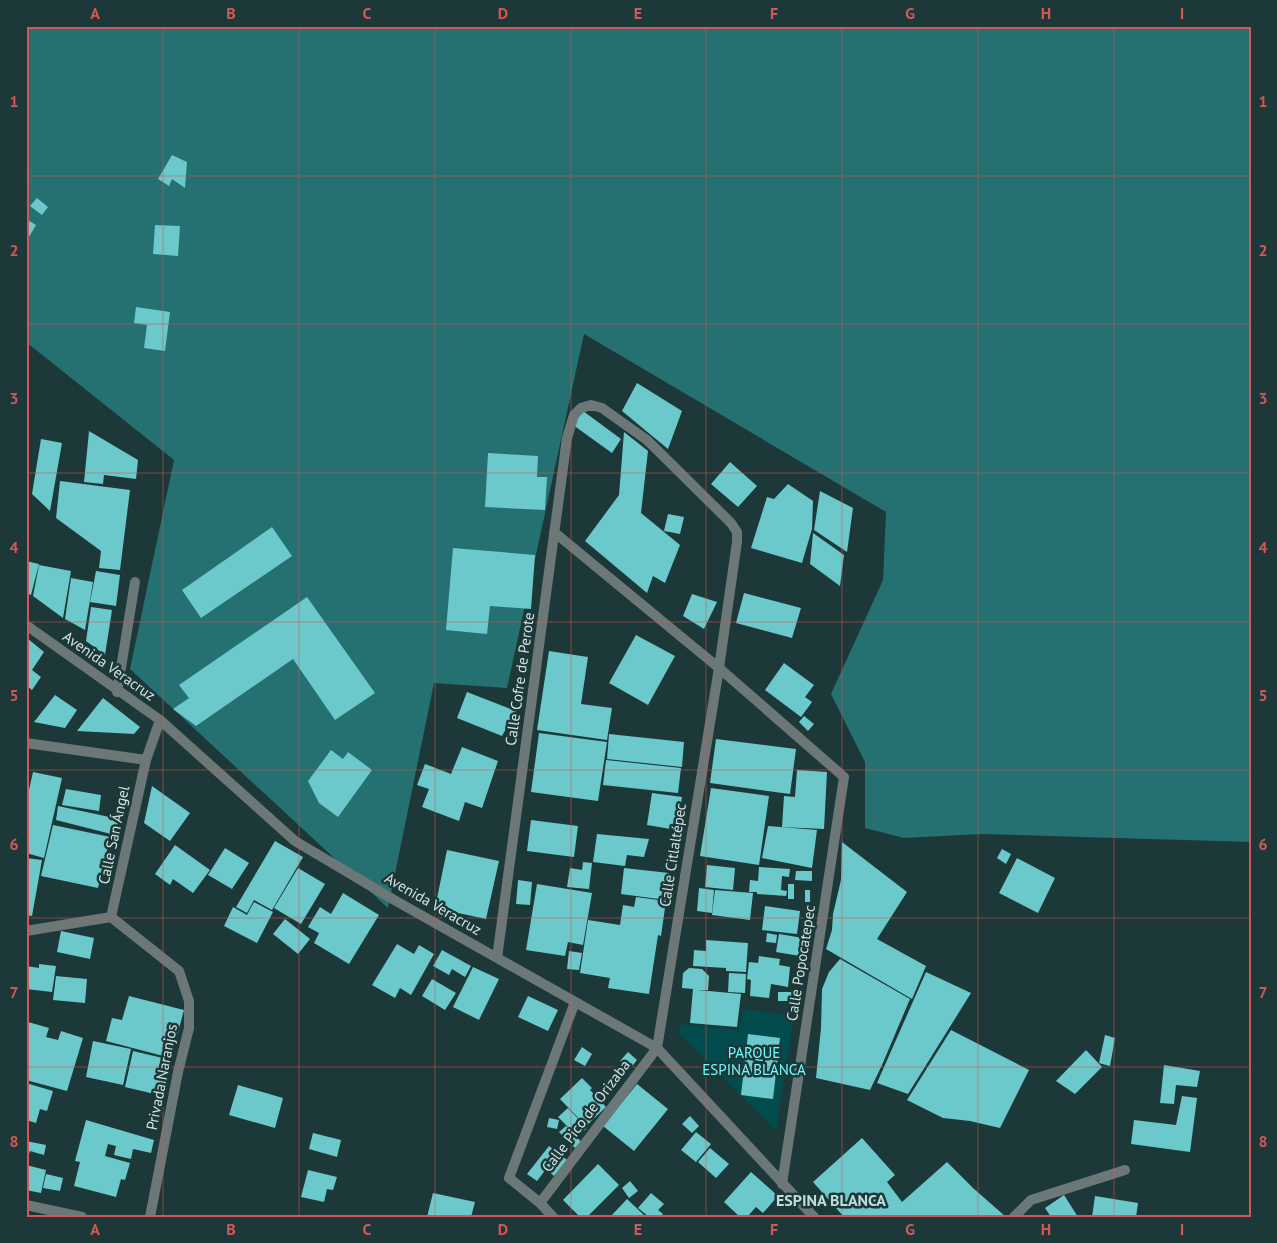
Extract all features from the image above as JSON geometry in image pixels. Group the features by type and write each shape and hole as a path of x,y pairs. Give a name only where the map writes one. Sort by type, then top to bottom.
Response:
{"street":[{"name":"Calle Citlaltépec","path":"581,408 591,405 602,408 647,440 731,523 737,532 719,668 657,1048"},
{"name":"Calle Cofre de Perote","path":"497,958 567,438 574,415 581,408"},
{"path":"554,532 719,668"},
{"path":"117,692 135,582"},
{"name":"Avenida Veracruz","path":"26,625 117,692 160,720 295,841 396,901 657,1048 814,1217"},
{"name":"Calle Popocatepec","path":"719,668 844,776 782,1184"},
{"name":"Calle San Ángel","path":"111,916 146,760 160,720"},
{"path":"26,743 146,760"},
{"path":"27,932 111,916"},
{"name":"Privada Naranjos","path":"111,916 179,971 189,1001 189,1028 178,1072 150,1217"},
{"path":"553,1217 540,1203 509,1178 575,1002"},
{"name":"Calle Pico de Orizaba","path":"540,1203 657,1048"},
{"path":"1014,1217 1031,1200 1125,1170"},
{"path":"26,1205 82,1217"}],"green space":[{"name":"PARQUE ESPINA BLANCA","path":"743,1009 794,1016 776,1131 678,1033 681,1024 739,1031"}],"shaded area":[{"path":"26,26 1251,26 1251,842 982,834 904,838 865,828 865,762 831,694 883,580 886,512 584,334 507,688 434,683 388,908 130,669 174,460 26,342"}],"building":[{"path":"172,155 187,162 185,188 172,179 169,186 158,179"},
{"path":"37,198 48,207 42,215 30,206"},
{"path":"26,219 36,225 26,242"},
{"path":"155,225 180,226 178,256 153,254"},
{"path":"136,307 170,312 165,351 144,348 147,325 134,323"},
{"path":"637,383 682,411 668,449 622,411"},
{"path":"583,411 621,439 612,453 573,425"},
{"path":"89,431 138,460 136,479 104,475 103,484 84,482"},
{"path":"624,432 648,451 641,513 680,545 665,583 653,576 647,593 585,541 619,495"},
{"path":"41,439 62,443 50,511 32,494"},
{"path":"488,453 538,456 537,477 547,477 545,510 485,507"},
{"path":"730,462 757,486 738,507 711,484"},
{"path":"60,481 130,490 120,570 99,568 101,551 56,518"},
{"path":"788,484 813,501 812,529 802,563 751,548 767,497 774,499"},
{"path":"820,491 853,508 847,552 814,530"},
{"path":"668,514 684,517 680,534 664,531"},
{"path":"272,527 292,556 201,618 182,590"},
{"path":"813,533 844,555 840,586 810,564"},
{"path":"453,548 535,555 531,609 490,606 487,634 446,630"},
{"path":"26,561 39,564 31,595 26,593"},
{"path":"39,565 71,571 63,618 33,596"},
{"path":"96,571 120,575 116,606 90,602"},
{"path":"71,578 93,582 85,630 65,619"},
{"path":"744,593 801,608 792,638 736,623"},
{"path":"692,594 717,602 704,629 683,616"},
{"path":"307,597 375,693 335,720 293,659 196,726 173,709 189,698 179,685"},
{"path":"91,607 112,610 105,655 86,641"},
{"path":"636,635 675,656 648,705 609,683"},
{"path":"27,638 44,652 32,670 41,677 32,690 26,685"},
{"path":"549,651 588,657 581,704 612,708 607,740 537,730"},
{"path":"784,663 814,685 805,697 812,702 801,717 765,690"},
{"path":"467,692 516,711 502,736 457,718"},
{"path":"55,695 77,710 65,728 34,722"},
{"path":"103,698 140,727 134,734 77,731"},
{"path":"804,716 814,724 808,731 799,722"},
{"path":"539,733 607,742 598,801 531,792"},
{"path":"609,734 684,742 682,767 607,759"},
{"path":"716,739 796,749 790,794 710,783"},
{"path":"462,747 498,761 482,808 465,802 459,821 422,807 429,789 417,785 425,764 451,774"},
{"path":"331,750 343,759 348,752 372,770 338,817 319,803 308,781"},
{"path":"606,760 681,768 678,793 603,785"},
{"path":"797,770 827,772 824,829 782,827 784,796 795,797"},
{"path":"33,772 62,778 44,858 26,853 26,803"},
{"path":"152,786 190,813 170,841 144,823"},
{"path":"711,788 769,796 759,865 700,856"},
{"path":"66,789 101,795 99,811 62,805"},
{"path":"652,793 682,797 677,830 647,825"},
{"path":"58,806 119,819 115,835 56,820"},
{"path":"531,820 578,826 574,857 527,851"},
{"path":"53,825 110,837 98,888 41,876"},
{"path":"768,826 817,830 812,868 762,858"},
{"path":"597,834 649,839 644,857 627,855 625,866 593,862"},
{"path":"275,841 303,857 272,910 254,900 247,913 236,907"},
{"path":"842,842 907,892 877,939 926,966 912,999 826,949 832,930 833,914 841,880"},
{"path":"175,845 210,870 193,893 173,879 170,885 155,874"},
{"path":"225,848 249,863 232,889 208,875"},
{"path":"1002,849 1011,854 1006,864 997,858"},
{"path":"447,850 499,861 486,919 435,908"},
{"path":"26,858 42,860 32,916 26,915"},
{"path":"1017,858 1055,878 1038,913 999,893"},
{"path":"583,862 592,863 589,889 567,887 570,868 582,870"},
{"path":"707,865 735,868 733,890 705,887"},
{"path":"759,867 790,869 789,877 782,876 781,890 787,891 786,896 749,892 750,880 758,881"},
{"path":"298,868 325,884 301,924 274,908"},
{"path":"624,868 669,873 666,900 621,894"},
{"path":"796,871 812,871 812,881 795,880"},
{"path":"518,880 532,882 530,905 516,904"},
{"path":"537,884 592,893 583,945 568,942 565,956 526,950"},
{"path":"788,884 794,884 794,899 788,899"},
{"path":"699,888 714,890 712,913 697,911"},
{"path":"715,890 753,893 750,920 712,915"},
{"path":"805,890 810,890 810,902 805,902"},
{"path":"343,893 379,915 349,964 314,943 319,933 308,927 320,907 331,914"},
{"path":"636,897 666,901 661,936 658,935 649,994 608,988 610,978 580,973 588,920 620,925 623,905 634,907"},
{"path":"254,902 273,912 257,943 224,926 233,907 247,915"},
{"path":"765,906 800,911 797,934 762,930"},
{"path":"285,919 310,939 298,954 273,934"},
{"path":"61,931 94,938 90,959 57,952"},
{"path":"767,933 777,935 776,943 766,942"},
{"path":"779,934 803,938 800,956 776,952"},
{"path":"706,940 748,943 746,972 726,971 726,968 693,966 694,950 706,951"},
{"path":"397,944 414,954 419,945 434,954 411,995 400,988 395,998 372,985"},
{"path":"442,950 471,966 465,977 452,969 449,975 433,966"},
{"path":"569,951 582,953 579,970 567,969"},
{"path":"759,956 780,959 779,965 790,967 788,987 771,984 769,998 750,996 751,980 747,979 749,962 758,963"},
{"path":"840,959 910,999 870,1090 816,1078 821,1028 822,989 829,972"},
{"path":"39,964 56,966 52,992 26,989 26,966 39,968"},
{"path":"473,967 499,979 479,1020 453,1007"},
{"path":"689,968 702,969 709,976 708,990 698,990 741,994 737,1027 690,1023 693,989 682,988 683,973"},
{"path":"926,972 971,993 908,1094 877,1083"},
{"path":"729,973 746,974 745,993 728,992"},
{"path":"56,976 87,979 85,1003 53,1000"},
{"path":"432,979 456,993 445,1010 422,996"},
{"path":"778,992 792,992 792,1001 778,1001"},
{"path":"129,996 184,1010 171,1058 106,1041 112,1018 122,1020"},
{"path":"528,996 558,1010 548,1031 518,1017"},
{"path":"28,1022 49,1028 46,1037 58,1040 61,1031 83,1038 67,1091 26,1080 26,1026"},
{"path":"951,1030 1029,1070 1000,1128 970,1121 943,1118 907,1100"},
{"path":"748,1034 780,1038 773,1099 741,1095"},
{"path":"1105,1035 1115,1038 1110,1066 1099,1063"},
{"path":"93,1041 131,1049 123,1085 86,1077"},
{"path":"582,1047 592,1054 585,1066 574,1060"},
{"path":"1086,1050 1102,1067 1075,1094 1056,1081"},
{"path":"133,1051 171,1060 163,1096 125,1087"},
{"path":"628,1052 637,1060 630,1069 620,1061"},
{"path":"1164,1065 1200,1071 1197,1087 1176,1085 1174,1104 1160,1103"},
{"path":"582,1078 606,1107 586,1126 560,1099"},
{"path":"26,1083 53,1091 47,1111 40,1109 36,1123 26,1120"},
{"path":"637,1084 668,1109 634,1151 603,1126"},
{"path":"238,1085 283,1098 275,1128 229,1115"},
{"path":"1182,1096 1197,1098 1190,1152 1131,1144 1134,1120 1176,1125"},
{"path":"568,1108 587,1128 577,1137 581,1142 575,1148 559,1132 566,1126 571,1130 558,1117"},
{"path":"690,1116 699,1126 692,1133 682,1124"},
{"path":"549,1118 559,1120 557,1129 547,1127"},
{"path":"86,1120 154,1140 151,1153 133,1149 131,1159 114,1155 116,1146 108,1144 105,1156 130,1163 125,1180 121,1179 116,1197 74,1186 80,1162 75,1161"},
{"path":"696,1132 711,1144 696,1162 681,1150"},
{"path":"313,1133 341,1140 337,1157 309,1149"},
{"path":"862,1138 895,1175 887,1182 902,1202 947,1162 1006,1217 844,1217 813,1182"},
{"path":"26,1141 46,1145 44,1155 30,1151 26,1162"},
{"path":"549,1146 567,1160 554,1176 546,1169 537,1181 527,1174"},
{"path":"710,1148 729,1164 716,1178 698,1162"},
{"path":"598,1164 619,1185 587,1217 580,1217 563,1200"},
{"path":"26,1165 46,1170 41,1193 26,1190"},
{"path":"308,1170 337,1177 333,1190 327,1189 324,1202 301,1197"},
{"path":"751,1172 778,1196 763,1213 756,1207 747,1217 740,1217 724,1202"},
{"path":"46,1174 63,1178 60,1191 43,1188"},
{"path":"630,1181 638,1191 629,1198 622,1188"},
{"path":"433,1193 475,1202 471,1217 427,1217"},
{"path":"651,1193 664,1204 658,1210 663,1214 661,1217 649,1217 638,1208"},
{"path":"1064,1195 1078,1217 1051,1217 1045,1208"},
{"path":"1095,1196 1138,1203 1136,1217 1092,1217"},
{"path":"627,1199 646,1217 614,1217 612,1215"}],"district":[{"name":"ESPINA BLANCA","path":"831,1200"}]}
